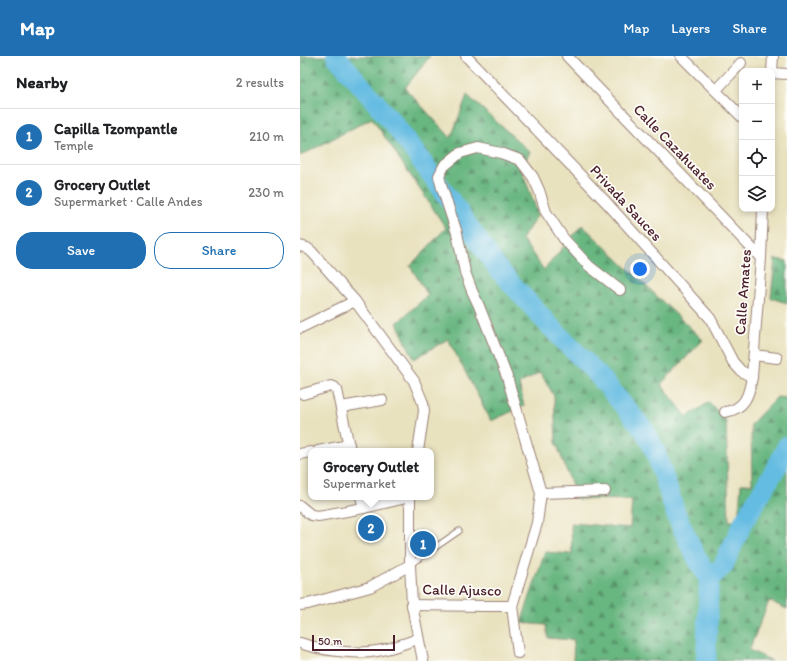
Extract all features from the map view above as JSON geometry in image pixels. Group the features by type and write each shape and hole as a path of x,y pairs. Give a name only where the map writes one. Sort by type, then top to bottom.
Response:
{"street":[{"name":"Privada Sauces","path":"466,56 606,202 710,318 733,362 741,371 752,377"},
{"name":"Calle Cazahuates","path":"567,56 761,258"},
{"path":"681,56 739,114"},
{"path":"772,68 773,56"},
{"path":"716,90 741,63"},
{"path":"775,72 787,74"},
{"path":"518,653 512,606 537,523 541,493 507,377 465,272 457,233 439,176 444,166 460,153 478,148 501,153 520,160 536,183 546,212 564,239 589,266 620,290"},
{"name":"Calle Amates","path":"725,412 734,410 745,401 750,389 754,355 763,212"},
{"path":"300,246 307,248 312,252 355,301 414,381 418,388 424,411 418,448"},
{"path":"300,328 355,301"},
{"path":"754,355 777,358"},
{"path":"303,394 331,386 337,390 349,448"},
{"path":"341,407 382,400"},
{"path":"541,493 605,491"},
{"path":"362,500 364,508"},
{"path":"300,506 311,515 318,516 364,508 397,500"},
{"path":"410,500 410,565 412,605 418,639 424,661"},
{"path":"300,605 370,587 410,565"},
{"name":"Calle Ajusco","path":"412,605 512,606"},
{"path":"300,643 308,646 366,653 418,639"}],"lane":[{"path":"410,565 459,531"}],"green space":[{"path":"300,56 430,56 405,88 451,138 467,95 530,152 521,168 538,214 522,239 544,270 582,225 703,340 661,384 687,417 709,402 726,421 729,521 738,521 741,484 752,484 751,424 777,397 787,398 787,609 769,601 749,650 772,661 573,661 574,640 548,638 546,625 521,623 545,552 572,554 571,523 630,528 632,500 577,499 556,442 554,396 540,372 519,384 524,406 491,421 448,339 414,359 397,323 428,295 410,266 446,228 372,118 300,156"},
{"path":"775,259 787,261 787,303 771,298"}],"waterway":[{"path":"336,56 394,124 456,208 498,269 549,325 599,376 645,431 656,453 676,514 693,551 709,579 723,566 743,523 779,463 787,446"},
{"path":"706,661 709,579"}],"place":[{"name":"Grocery Outlet","path":"371,528"},
{"name":"Capilla Tzompantle","path":"423,544"}]}
